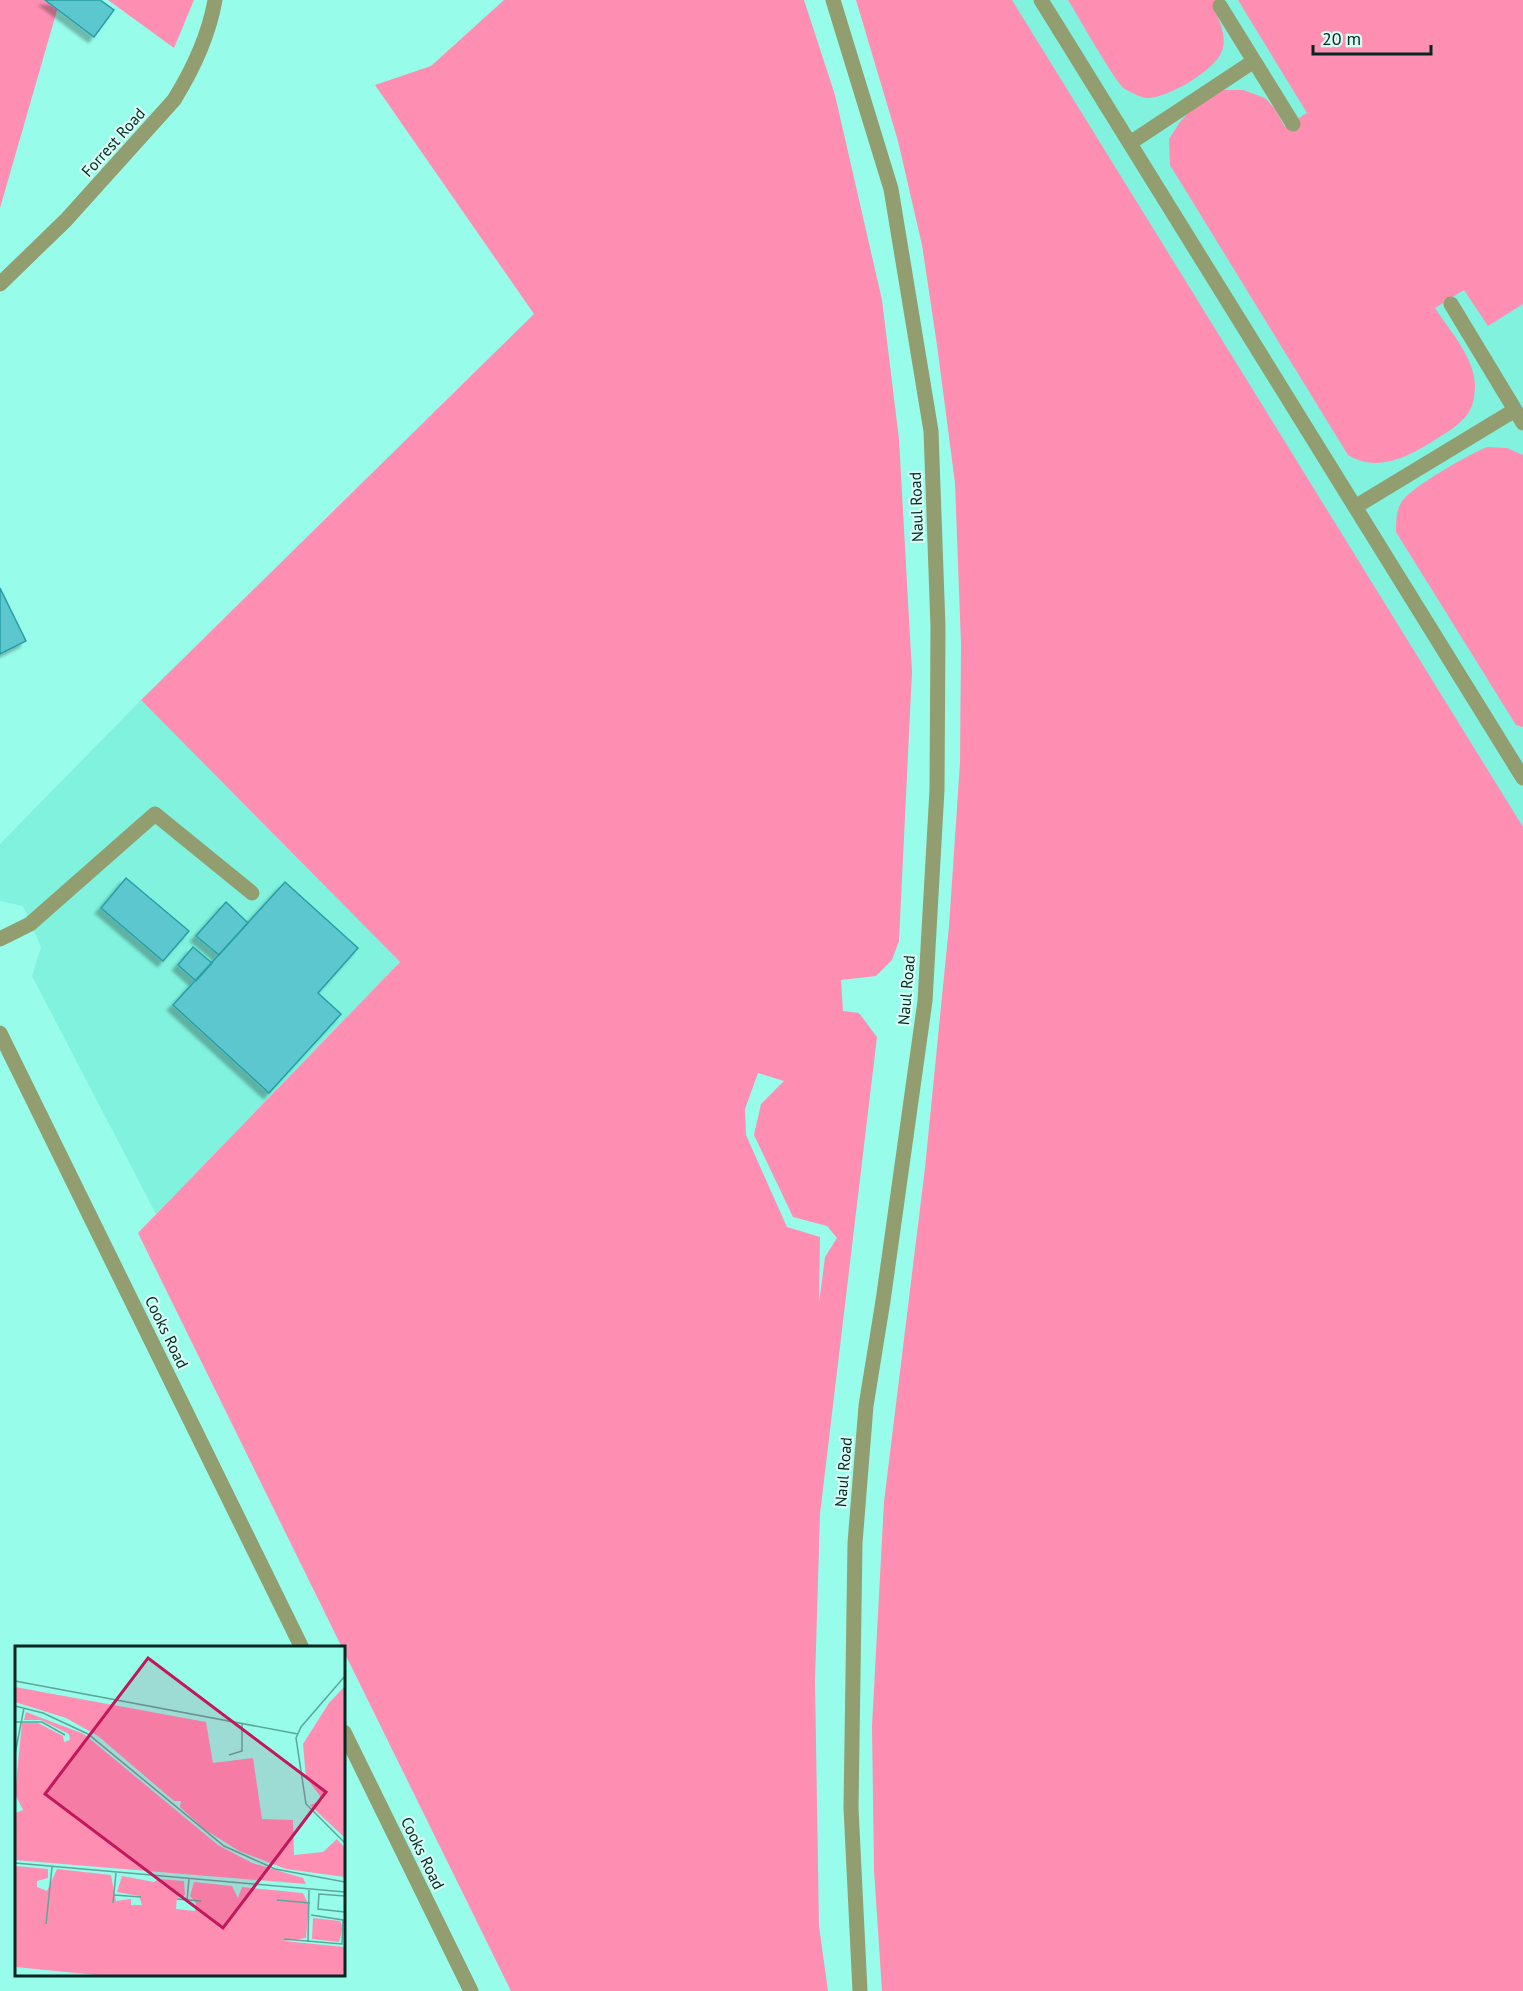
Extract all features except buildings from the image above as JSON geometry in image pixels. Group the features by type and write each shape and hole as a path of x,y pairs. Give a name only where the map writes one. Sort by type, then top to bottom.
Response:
{"street":[{"name":"Forrest Road","path":"0,284 66,220 174,100 188,78 213,13 215,0"},
{"name":"Naul Road","path":"833,0 891,189 931,431 938,627 938,790 925,1000 884,1301 866,1406 855,1543 851,1808 860,1991"},
{"path":"1041,0 1523,778"},
{"path":"1220,6 1293,124"},
{"path":"1130,143 1254,61"},
{"path":"1355,507 1519,416 1451,304"},
{"path":"0,939 30,924 155,814 252,893"},
{"name":"Cooks Road","path":"0,1033 302,1646"},
{"name":"Cooks Road","path":"345,1734 471,1991"}],"shaded area":[{"path":"0,0 60,0 0,208"},
{"path":"108,0 194,0 174,48"},
{"path":"504,0 804,0 835,95 882,300 899,439 912,672 899,941 892,960 876,976 841,980 843,1011 859,1013 877,1037 820,1514 815,1681 819,1926 828,1991 511,1991 345,1654 345,1646 341,1646 138,1233 400,962 141,700 534,314 375,85 431,66","holes":["758,1073 784,1081 761,1104 754,1135 793,1217 827,1226 837,1238 825,1257 819,1304 820,1237 787,1227 746,1135 745,1109"]},
{"path":"856,0 1012,0 1523,827 1523,1991 882,1991 874,1870 872,1726 884,1502 925,1168 949,926 960,763 961,644 955,483 922,245 898,141"},
{"path":"961,0 1523,0 1523,909"},
{"path":"1068,0 1224,0 1213,7 1224,37 1223,49 1215,62 1187,84 1155,97 1141,97 1120,84"},
{"path":"1238,0 1523,0 1523,304 1488,326 1464,290 1435,308 1466,354 1474,375 1475,393 1473,403 1461,422 1406,456 1371,463 1348,455 1170,165 1169,139 1180,122 1188,113 1223,90 1243,90 1265,98 1275,109 1285,127 1307,113"},
{"path":"1487,447 1507,448 1523,455 1523,727 1516,725 1396,532 1399,507 1409,494 1442,471"},
{"path":"141,700 400,962 156,1214 32,976 41,947 23,906 0,901 0,844"}]}
